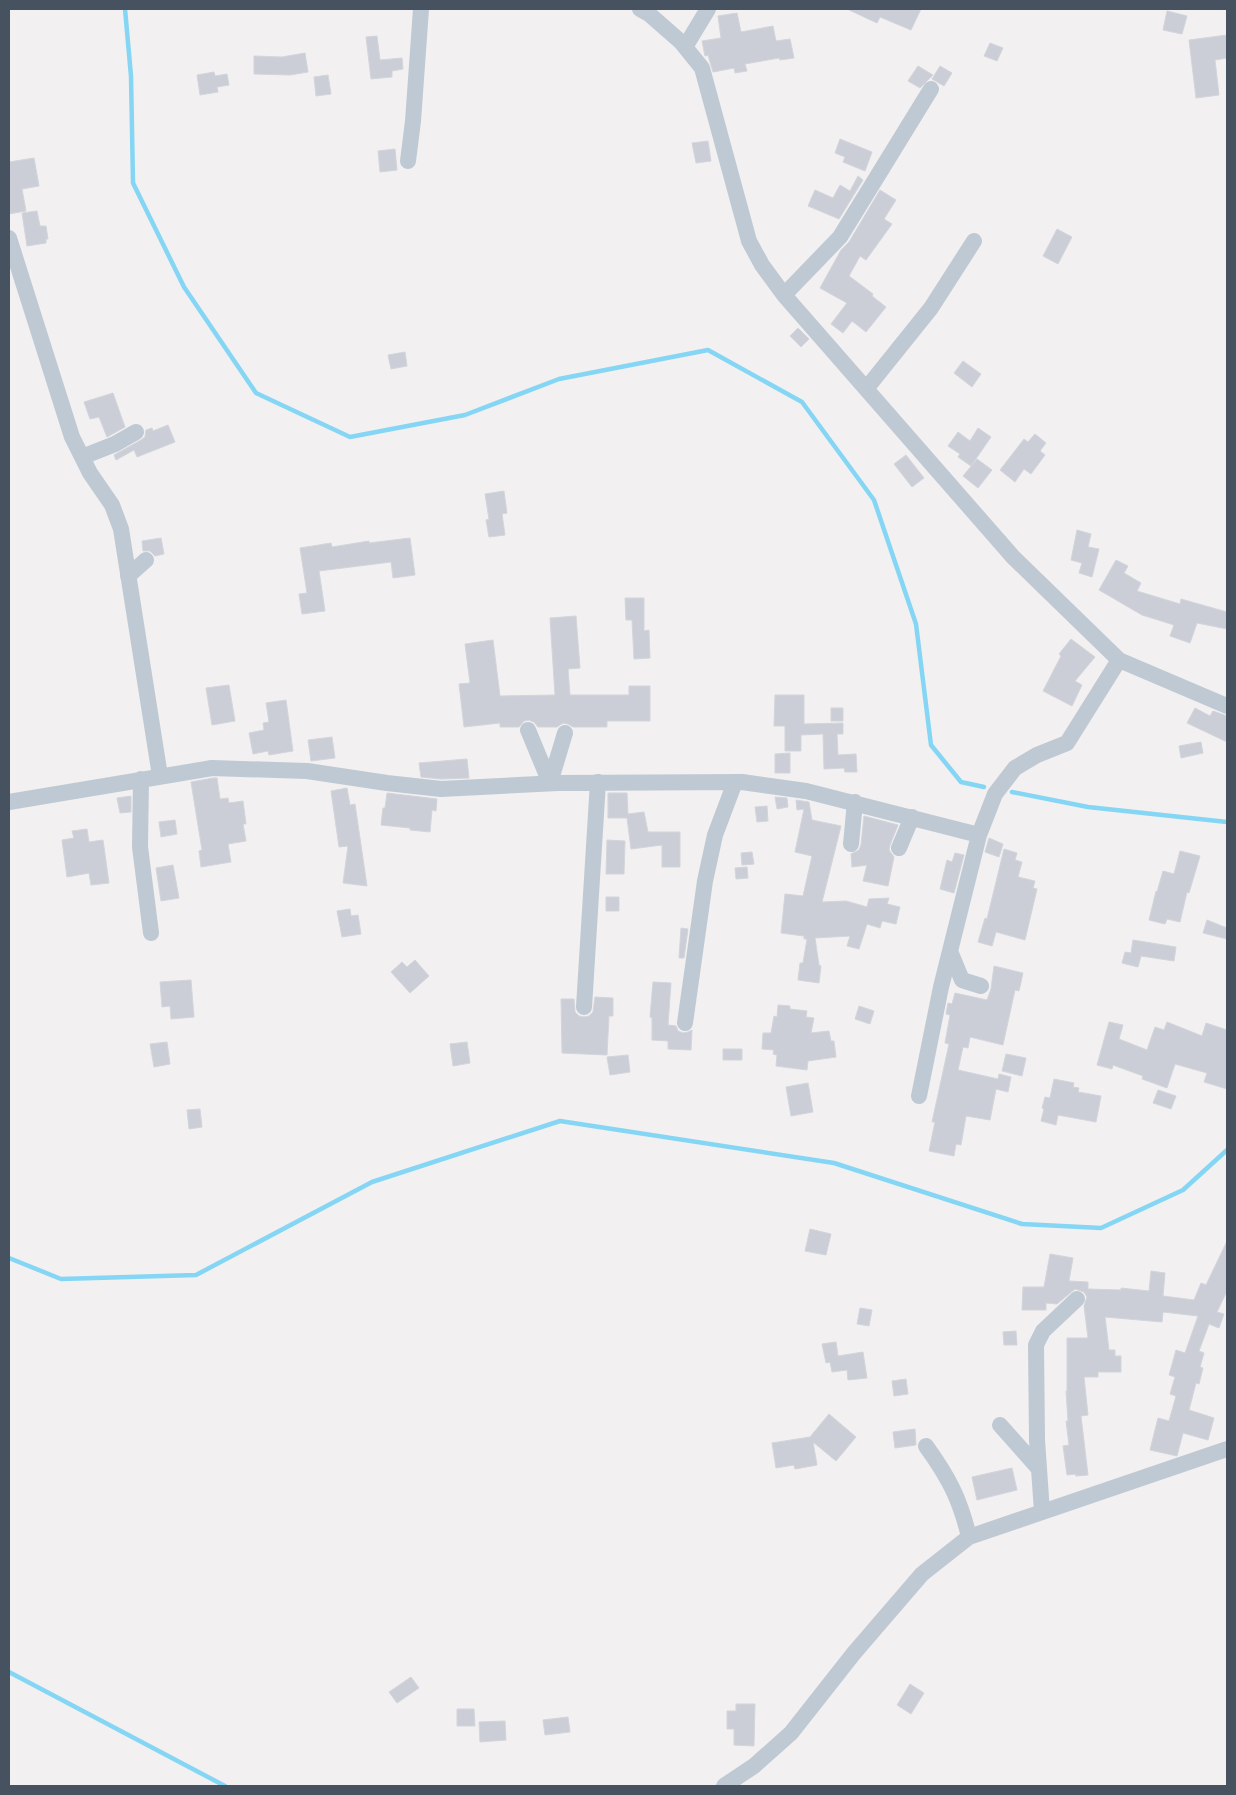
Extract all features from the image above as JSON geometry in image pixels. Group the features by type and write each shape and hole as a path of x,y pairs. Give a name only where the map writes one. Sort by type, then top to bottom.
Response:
{"street":[{"path":"408,161 422,9"},
{"path":"640,9 649,14 681,42 702,68 749,241 762,264 784,295 1013,557 1119,660 1227,706"},
{"path":"685,47 708,9"},
{"path":"784,295 840,237 931,88"},
{"path":"9,238 72,438 90,473 112,505 121,529 160,776"},
{"path":"866,389 931,308 974,241"},
{"path":"82,457 116,444 136,432"},
{"path":"128,576 146,560"},
{"path":"919,1096 950,951 981,828 995,794 1015,768 1036,755 1067,742 1119,660"},
{"path":"528,730 550,783"},
{"path":"550,783 565,733"},
{"path":"9,802 212,768 307,771 441,789 550,783 735,782 806,791 912,817 981,828"},
{"path":"141,779 140,848 151,933"},
{"path":"584,1007 598,782"},
{"path":"685,1023 705,881 715,835 735,782"},
{"path":"851,844 855,802"},
{"path":"899,848 912,817"},
{"path":"950,951 962,980 981,986"},
{"path":"1042,1512 1036,1430 1036,1345 1043,1331 1077,1299"},
{"path":"1000,1424 1039,1469"},
{"path":"926,1446 946,1473 956,1494 969,1538"},
{"path":"724,1786 754,1766 791,1733 854,1653 922,1574 969,1538 1227,1449"}],"building":[{"path":"847,9 921,9 911,30 880,17 877,23"},
{"path":"1167,11 1187,16 1182,34 1163,30"},
{"path":"737,13 741,32 773,26 776,41 790,39 794,58 780,60 779,58 745,64 747,71 735,73 734,68 713,72 708,55 705,56 702,41 721,38 718,16"},
{"path":"1227,35 1227,58 1215,60 1219,95 1196,98 1189,40"},
{"path":"377,36 380,60 402,58 403,69 392,71 392,77 371,79 366,37"},
{"path":"990,43 1003,48 997,61 984,56"},
{"path":"305,53 308,72 290,75 254,74 254,56 282,57"},
{"path":"918,66 933,75 920,88 908,81"},
{"path":"940,66 952,73 944,86 932,79"},
{"path":"214,72 215,76 227,74 229,85 217,87 218,92 200,95 197,75"},
{"path":"328,75 331,94 316,96 314,77"},
{"path":"840,139 872,152 865,171 843,162 845,157 835,153"},
{"path":"708,141 711,161 696,163 692,143"},
{"path":"395,149 397,170 380,172 378,151"},
{"path":"34,158 39,186 22,189 26,211 9,214 9,162"},
{"path":"858,176 863,180 839,219 808,206 815,190 833,198 840,185 850,191"},
{"path":"880,190 896,200 884,219 892,224 866,260 860,256 849,276 873,294 872,296 886,307 866,332 852,321 843,333 831,324 847,303 820,288 841,250 849,242"},
{"path":"37,211 40,226 46,226 48,239 46,239 46,243 27,246 22,213"},
{"path":"1057,229 1072,237 1058,264 1043,256"},
{"path":"798,328 809,339 801,347 790,336"},
{"path":"405,352 407,366 391,369 388,355"},
{"path":"963,361 981,374 972,387 954,373"},
{"path":"113,393 125,427 107,437 99,417 90,419 84,402"},
{"path":"168,425 175,442 137,457 134,450 116,460 114,455 145,437 146,430 152,428 153,431"},
{"path":"978,428 991,437 971,466 958,457 960,454 948,446 958,432 970,441"},
{"path":"1035,434 1046,443 1040,451 1045,455 1031,474 1024,469 1015,482 1000,470 1024,439 1028,442"},
{"path":"906,455 924,478 912,487 894,464"},
{"path":"977,459 992,470 978,488 963,476"},
{"path":"504,491 507,513 502,514 505,535 489,537 486,520 489,519 485,494"},
{"path":"1077,530 1091,534 1088,547 1099,549 1092,577 1079,573 1082,563 1071,560"},
{"path":"161,538 164,554 155,556 150,551 143,551 142,541"},
{"path":"410,538 415,575 393,578 391,562 319,571 325,611 302,614 299,594 307,593 300,548 331,543 332,547 369,541 369,543"},
{"path":"1116,560 1128,566 1124,573 1141,583 1137,591 1180,604 1181,599 1227,612 1227,629 1197,623 1190,643 1170,636 1174,625 1142,615 1099,590"},
{"path":"625,598 644,598 644,631 649,630 650,658 634,659 632,620 626,620"},
{"path":"576,616 580,668 568,669 570,695 629,695 629,686 650,686 650,721 607,721 607,727 573,727 563,723 557,727 538,727 529,720 524,721 519,727 500,727 500,723 464,727 459,684 470,683 465,644 493,640 500,696 555,695 550,618"},
{"path":"1071,639 1095,657 1075,681 1082,685 1072,706 1043,691 1061,656 1059,654"},
{"path":"229,685 235,721 212,725 206,688"},
{"path":"775,695 804,695 804,724 843,723 843,734 837,734 838,755 856,754 857,772 845,772 844,768 824,769 823,734 801,735 801,751 785,751 785,726 774,726"},
{"path":"286,700 293,751 269,755 268,751 253,754 249,733 264,730 263,723 269,722 266,703"},
{"path":"831,708 843,708 843,721 831,721"},
{"path":"1195,708 1210,716 1213,711 1227,716 1227,742 1187,723"},
{"path":"332,737 335,758 311,761 308,740"},
{"path":"1201,742 1203,753 1181,758 1179,746"},
{"path":"790,753 790,773 775,773 775,754"},
{"path":"467,759 469,778 441,779 421,777 419,763"},
{"path":"217,778 220,799 228,798 229,803 243,801 246,824 243,824 246,841 228,844 231,862 201,867 199,851 202,850 191,782"},
{"path":"347,788 350,805 355,804 367,886 343,883 348,846 339,847 331,791"},
{"path":"387,793 437,799 436,811 432,810 430,832 381,825"},
{"path":"608,793 627,793 628,814 644,812 648,832 680,832 680,867 662,867 662,845 631,849 627,818 608,818"},
{"path":"131,796 131,812 120,813 117,798"},
{"path":"775,797 787,798 788,807 777,809"},
{"path":"796,800 809,802 812,820 841,826 822,902 846,901 867,907 869,899 889,898 887,904 900,907 896,924 882,921 880,928 867,924 859,949 847,946 850,936 815,938 819,965 821,966 819,983 798,980 800,963 803,963 807,939 804,939 804,936 781,933 785,894 803,896 812,856 795,852 804,809 797,810"},
{"path":"767,806 768,821 757,822 755,807"},
{"path":"864,816 898,825 889,850 894,857 888,886 863,881 867,865 852,867 851,854 859,850 861,845"},
{"path":"175,820 177,834 161,837 159,822"},
{"path":"87,829 89,842 103,840 109,883 91,885 89,873 67,877 62,840 74,838 72,831"},
{"path":"989,838 1003,844 999,857 985,852"},
{"path":"607,840 625,841 624,874 606,874"},
{"path":"1004,849 1017,853 1015,860 1022,862 1018,877 1035,881 1033,888 1037,889 1025,940 996,932 992,946 978,942 985,918 987,919"},
{"path":"1180,851 1200,856 1189,893 1187,892 1180,922 1167,919 1165,924 1149,920 1163,871 1174,874"},
{"path":"752,852 754,864 742,865 741,853"},
{"path":"955,853 964,855 954,893 940,889 947,860 952,862"},
{"path":"173,865 179,898 161,901 156,868"},
{"path":"747,867 748,878 736,879 735,868"},
{"path":"606,897 619,897 619,911 606,911"},
{"path":"350,909 351,916 358,915 361,934 342,937 337,911"},
{"path":"1207,920 1227,928 1227,939 1203,933"},
{"path":"681,928 688,929 684,958 679,958"},
{"path":"1133,940 1176,947 1174,961 1141,956 1138,967 1122,963 1125,952 1131,953"},
{"path":"415,960 429,976 410,993 391,972 402,962 407,967"},
{"path":"994,966 1023,973 1019,991 1015,990 1003,1045 970,1037 968,1048 963,1047 958,1070 998,1079 999,1074 1011,1077 1008,1092 996,1089 990,1120 966,1116 961,1145 956,1144 954,1156 929,1151 935,1122 932,1122 949,1044 945,1043 950,1015 946,1014 948,1003 952,1004 955,993 987,1000 991,989"},
{"path":"191,980 194,1017 171,1019 170,1006 162,1007 160,982"},
{"path":"653,982 671,983 668,1025 676,1026 678,1031 683,1033 692,1030 691,1050 668,1049 668,1041 652,1040 652,1018 650,1017"},
{"path":"595,997 613,998 613,1016 609,1016 607,1055 562,1053 561,999 574,999 575,1012 579,1016 584,1017 589,1016 593,1012"},
{"path":"778,1005 807,1011 806,1017 814,1018 811,1033 829,1031 831,1041 834,1041 836,1057 808,1061 807,1070 776,1066 777,1055 773,1054 774,1050 762,1049 763,1033 771,1033 774,1016 777,1017"},
{"path":"859,1006 874,1011 870,1024 855,1019"},
{"path":"1109,1022 1123,1025 1119,1039 1147,1050 1155,1027 1164,1030 1167,1022 1202,1036 1206,1023 1227,1030 1227,1089 1204,1082 1207,1073 1175,1064 1167,1088 1142,1079 1143,1076 1113,1065 1112,1069 1097,1065"},
{"path":"167,1042 170,1064 154,1067 150,1044"},
{"path":"467,1042 470,1063 453,1066 450,1044"},
{"path":"723,1049 742,1049 742,1060 723,1060"},
{"path":"1006,1054 1026,1058 1022,1076 1002,1071"},
{"path":"628,1055 630,1072 610,1075 607,1057"},
{"path":"1054,1079 1074,1083 1073,1087 1079,1088 1078,1092 1101,1096 1096,1122 1058,1115 1056,1125 1041,1121 1045,1097 1050,1098"},
{"path":"808,1083 813,1112 791,1116 786,1087"},
{"path":"1158,1090 1176,1096 1171,1109 1153,1103"},
{"path":"200,1109 202,1127 189,1129 187,1110"},
{"path":"810,1229 831,1234 826,1255 805,1251"},
{"path":"1227,1241 1227,1291 1217,1312 1224,1314 1219,1328 1209,1324 1199,1351 1204,1353 1200,1367 1203,1368 1199,1384 1196,1383 1189,1410 1214,1418 1208,1440 1183,1433 1177,1456 1150,1450 1158,1418 1169,1421 1176,1396 1170,1394 1175,1377 1169,1375 1176,1350 1185,1353 1198,1316 1163,1312 1162,1322 1105,1317 1109,1350 1115,1350 1115,1356 1121,1356 1121,1372 1098,1372 1098,1377 1084,1377 1088,1415 1081,1416 1088,1475 1067,1475 1063,1446 1069,1445 1066,1421 1068,1421 1066,1391 1067,1338 1088,1338 1084,1306 1087,1297 1084,1292 1075,1289 1057,1304 1046,1303 1046,1310 1022,1310 1023,1287 1044,1287 1050,1254 1073,1258 1069,1281 1088,1282 1088,1289 1121,1290 1121,1288 1149,1291 1151,1271 1165,1273 1163,1296 1194,1300 1201,1283 1206,1285"},
{"path":"860,1308 872,1310 869,1326 857,1324"},
{"path":"1016,1331 1017,1345 1004,1345 1003,1332"},
{"path":"836,1342 838,1356 863,1352 867,1378 848,1380 847,1370 832,1372 830,1362 826,1363 822,1344"},
{"path":"906,1379 908,1394 894,1396 892,1381"},
{"path":"829,1414 856,1437 836,1461 813,1442 817,1465 795,1469 794,1465 776,1468 772,1443 810,1437"},
{"path":"915,1429 916,1445 895,1448 893,1432"},
{"path":"1012,1468 1017,1490 977,1500 972,1477"},
{"path":"411,1677 419,1688 397,1703 389,1692"},
{"path":"910,1684 924,1693 911,1714 897,1705"},
{"path":"736,1704 755,1704 754,1746 734,1745 734,1729 727,1729 727,1711 736,1711"},
{"path":"457,1709 474,1709 475,1726 457,1726"},
{"path":"568,1717 570,1732 545,1735 543,1720"},
{"path":"505,1721 506,1740 480,1742 479,1722"}],"waterway":[{"path":"125,9 131,76 133,183 184,287 256,393 350,437 465,415 559,379 708,350 802,402 874,500 916,624 931,745 961,782 984,787"},
{"path":"1012,792 1088,807 1227,822"},
{"path":"9,1258 61,1279 196,1275 372,1182 560,1121 834,1163 1022,1224 1101,1228 1183,1190 1227,1150"},
{"path":"9,1672 225,1786"}]}
